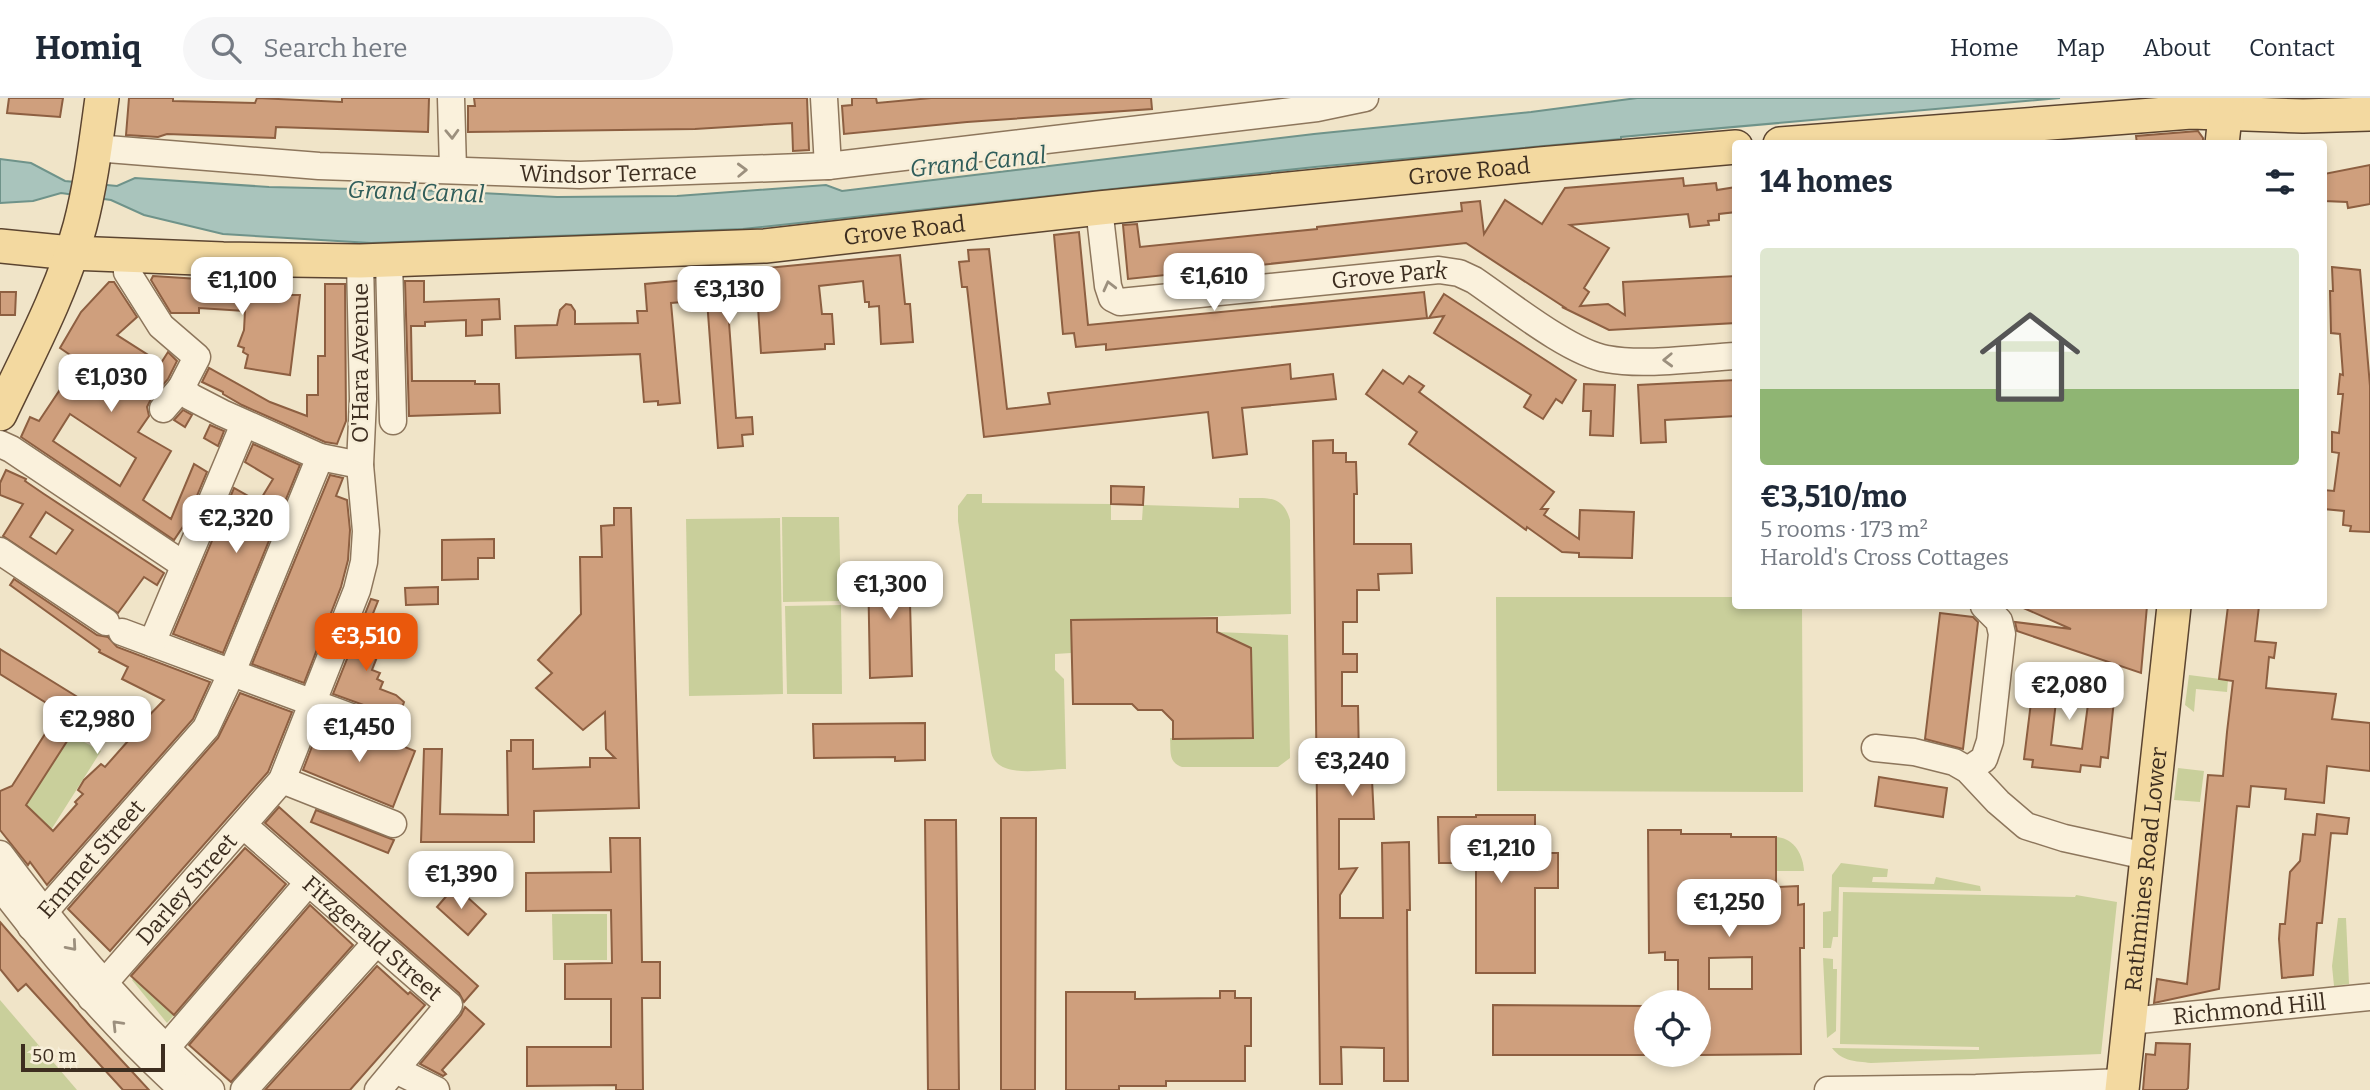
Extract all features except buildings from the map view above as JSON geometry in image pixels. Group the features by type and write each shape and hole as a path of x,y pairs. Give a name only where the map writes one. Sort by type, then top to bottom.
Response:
{"main road":[{"path":"0,414 51,308 71,253 84,207 102,98"},
{"path":"1830,140 2191,111 2225,118 2370,114"},
{"name":"Grove Road","path":"0,246 71,253 223,260 375,261 765,246 1099,208 1732,147"},
{"name":"Rathmines Road Lower","path":"2122,1086 2174,609"}],"street":[{"path":"451,98 453,169"},
{"path":"824,98 828,166"},
{"name":"Windsor Terrace","path":"93,159 580,175 828,166 1317,108 1357,99"},
{"name":"Grove Park","path":"1099,208 1108,286 1112,298 1120,302 1439,270 1458,273 1474,280 1567,343 1594,356 1625,360 1732,356"},
{"path":"132,255 127,272 139,293 161,326 197,357 181,388 163,409"},
{"path":"375,261 393,422"},
{"name":"O'Hara Avenue","path":"282,780 357,590 364,562 366,531 360,465 375,261"},
{"path":"181,388 191,397 244,424 320,457 360,465"},
{"path":"152,643 244,424"},
{"path":"0,444 184,565"},
{"name":"Emmet Street","path":"37,920 206,728 232,672 320,457"},
{"path":"0,551 114,627 386,730"},
{"path":"1968,770 1984,759 1990,741 2002,634 1999,621 1987,609"},
{"path":"1875,748 1955,762 1968,770 1998,802 2026,825 2064,838 2146,856"},
{"path":"282,780 393,824"},
{"name":"Darley Street","path":"97,990 282,780"},
{"name":"Fitzgerald Street","path":"243,825 449,1005 378,1090"},
{"path":"0,854 37,920"},
{"path":"159,1056 308,883"},
{"path":"0,886 37,920 159,1056 183,1090"},
{"path":"244,1090 376,943"},
{"name":"Richmond Hill","path":"2129,1021 2370,998"},
{"path":"159,1056 211,1090"},
{"path":"396,1070 436,1090"},
{"path":"1828,1090 2122,1086"}],"green space":[{"path":"967,494 982,494 982,503 1111,504 1111,520 1142,520 1143,505 1239,508 1239,498 1277,501 1287,511 1290,520 1291,614 1071,621 1071,653 1055,654 1055,670 1064,679 1066,769 1011,770 995,761 991,752 958,521 958,506"},
{"path":"782,517 839,517 841,601 783,602"},
{"path":"780,518 783,694 689,696 686,519"},
{"path":"1496,597 1732,597 1732,609 1802,609 1803,792 1497,791"},
{"path":"841,605 842,694 787,694 785,606"},
{"path":"1217,632 1288,635 1290,758 1278,767 1182,767 1172,759 1170,738 1253,738 1251,648"},
{"path":"2189,675 2228,680 2227,692 2196,689 2194,712 2185,705"},
{"path":"71,735 101,751 51,830 18,797 32,795"},
{"path":"2178,768 2204,771 2200,802 2174,800"},
{"path":"1776,837 1793,844 1802,859 1804,871 1776,871"},
{"path":"1841,863 1888,869 1887,877 1873,877 1872,882 1934,884 1936,877 1980,886 1981,891 1839,887 1838,937 1833,937 1831,948 1823,948 1823,912 1831,911 1832,875"},
{"path":"1843,892 2076,895 2117,902 2101,1054 1871,1063 1840,1056 1832,1048 1979,1050 1979,1047 1840,1044"},
{"path":"552,914 607,914 607,960 553,960"},
{"path":"2338,918 2346,918 2349,984 2334,986 2332,966"},
{"path":"1823,958 1833,959 1833,969 1837,969 1836,1031 1827,1038"},
{"path":"134,978 175,1014 167,1023 132,980"},
{"path":"0,1000 77,1090 0,1090"}],"water":[{"name":"Grand Canal","path":"1637,98 2060,98 1315,167 743,229 371,243 223,234 144,215 111,200 61,193 33,201 0,203 0,159 31,163 65,181 117,186 135,178 269,187 557,197 677,196 826,185 842,191"}]}
